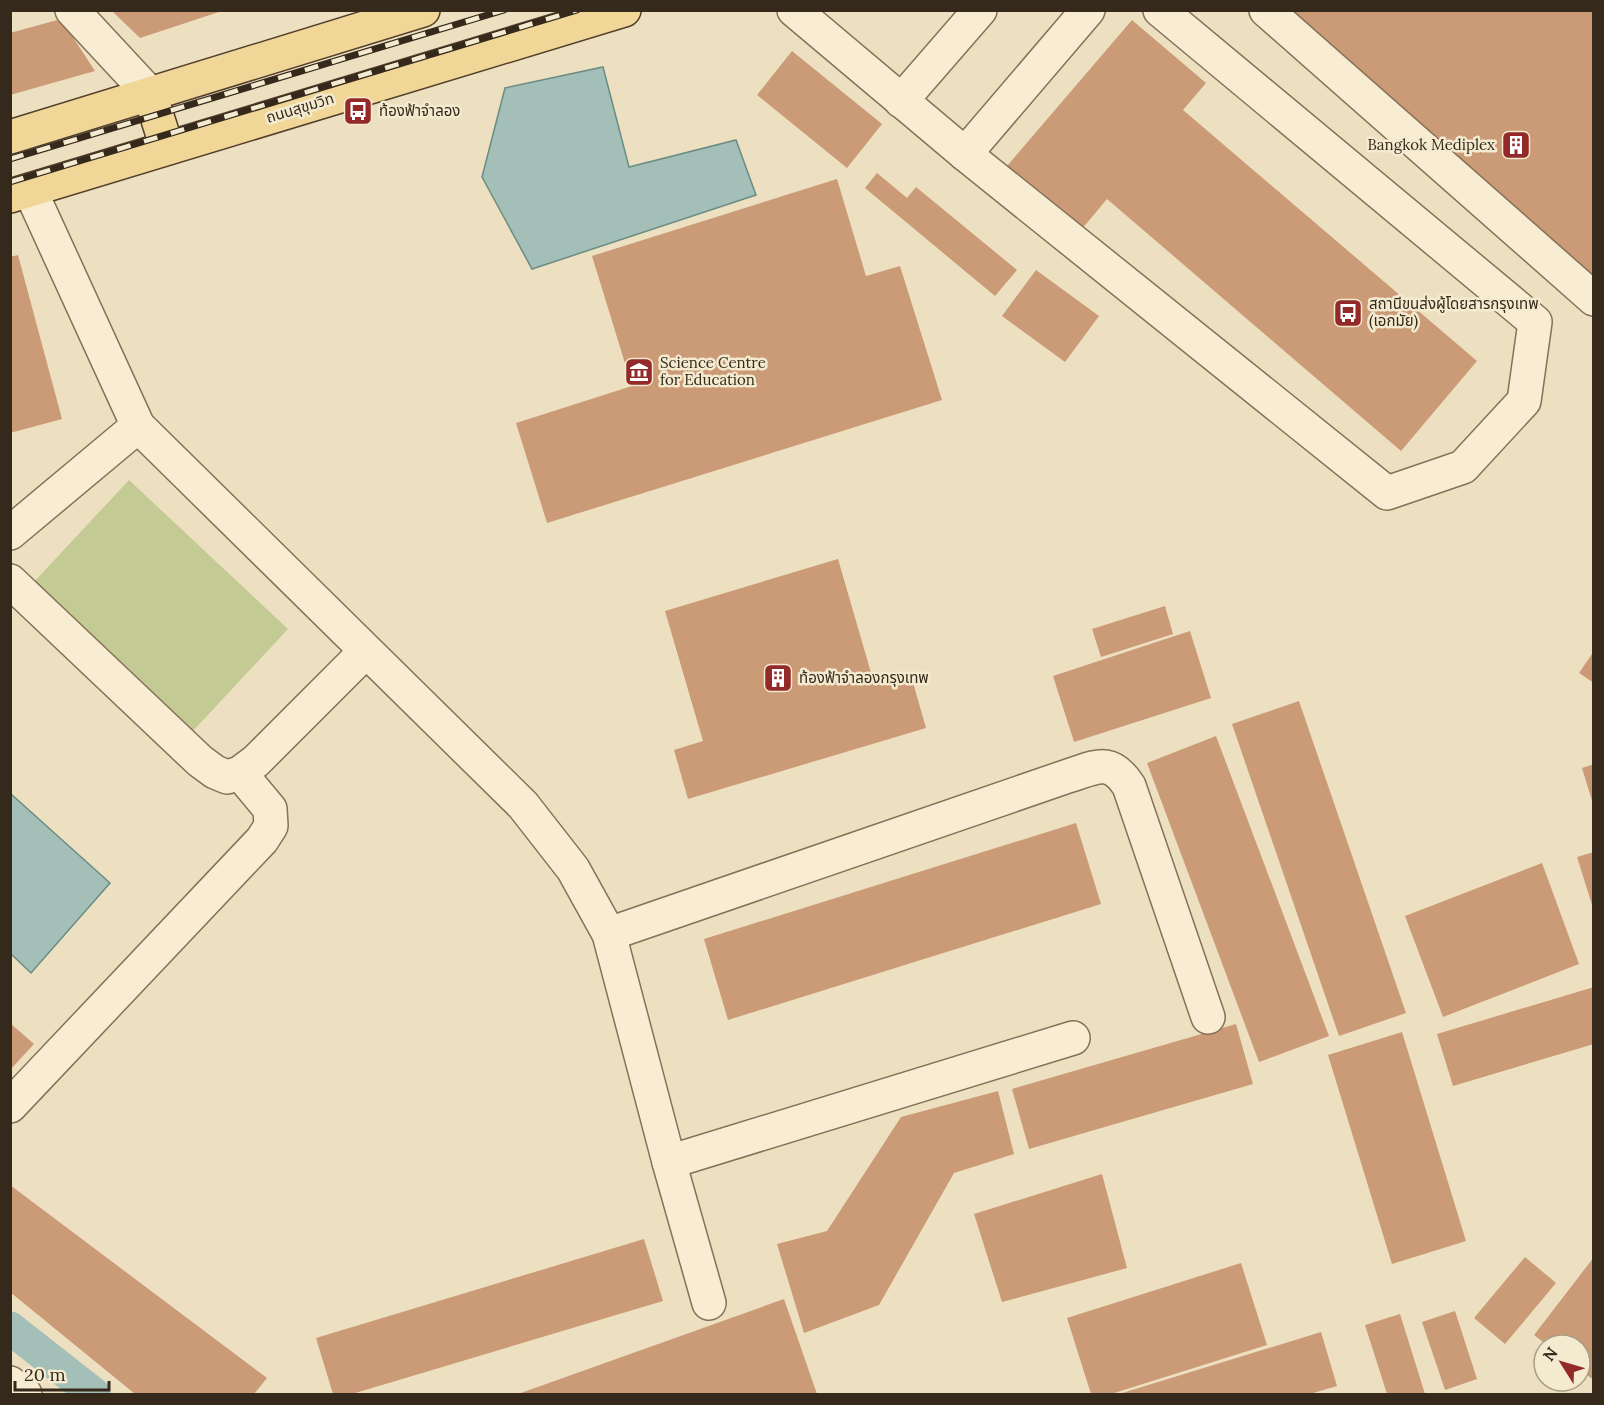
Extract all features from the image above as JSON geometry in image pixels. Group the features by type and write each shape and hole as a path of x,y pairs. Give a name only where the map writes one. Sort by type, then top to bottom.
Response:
{"main road":[{"path":"10,137 423,10"},
{"name":"ถนนสุขุมวิท","path":"20,193 624,10"},
{"path":"150,94 167,148"}],"street":[{"path":"72,10 150,94"},
{"path":"794,10 965,154 1387,493 1462,467 1524,401 1535,322 1160,10"},
{"path":"901,101 980,10"},
{"path":"965,154 1088,10"},
{"path":"1266,10 1593,299"},
{"path":"20,193 138,426 523,805 573,869 609,934 669,1162 710,1303"},
{"path":"10,533 138,426"},
{"path":"10,581 200,761 215,772 227,777 240,773 270,748 366,651"},
{"path":"609,934 1068,776 1108,766 1120,773 1129,786 1208,1017"},
{"path":"10,1106 262,840 271,826 270,809 240,773"},
{"path":"669,1162 1073,1038"},
{"path":"10,1383 25,1395"}],"green space":[{"path":"129,480 288,629 192,732 33,583"}],"water":[{"path":"603,67 629,167 736,140 756,195 532,269 482,177 505,88"},
{"path":"11,794 110,883 31,973 11,954"}],"building":[{"path":"111,10 222,10 222,11 140,38"},
{"name":"Bangkok Mediplex","path":"1285,10 1594,10 1594,279"},
{"path":"61,19 95,71 10,95 10,33"},
{"path":"1132,20 1206,83 1183,110 1477,361 1401,451 1107,199 1081,230 1007,166"},
{"path":"792,51 882,124 847,168 757,95"},
{"path":"877,173 907,198 916,187 1017,270 995,296 865,188"},
{"path":"837,179 866,276 900,266 942,400 547,523 516,423 632,386 592,256"},
{"path":"18,255 62,419 10,433 10,257"},
{"path":"1036,270 1099,316 1065,362 1002,316"},
{"name":"ท้องฟ้าจำลองกรุงเทพ","path":"838,559 874,683 910,672 926,728 688,799 674,750 703,741 665,611"},
{"path":"1165,606 1173,634 1101,657 1092,629"},
{"path":"1190,631 1211,698 1074,742 1053,676"},
{"path":"1594,651 1594,683 1579,673"},
{"path":"1299,701 1406,1013 1339,1036 1232,724"},
{"path":"1216,736 1329,1036 1259,1062 1147,763"},
{"path":"1594,764 1594,804 1593,804 1582,768"},
{"path":"1076,823 1101,904 728,1020 704,939"},
{"path":"1594,852 1594,908 1593,908 1577,857"},
{"path":"1542,863 1579,964 1443,1017 1405,916"},
{"path":"1594,987 1594,1044 1453,1086 1437,1034"},
{"path":"10,1023 34,1044 10,1070"},
{"path":"1236,1024 1253,1084 1029,1149 1012,1089"},
{"path":"1402,1032 1466,1241 1392,1264 1328,1055"},
{"path":"998,1091 1014,1154 954,1173 879,1305 804,1333 777,1244 827,1231 901,1117"},
{"path":"1102,1174 1127,1268 1002,1302 974,1214"},
{"path":"10,1185 267,1378 254,1394 135,1394 10,1292"},
{"path":"644,1239 663,1301 352,1394 333,1394 316,1338"},
{"path":"1525,1257 1556,1283 1505,1344 1474,1318"},
{"path":"1594,1257 1594,1380 1592,1379 1592,1333 1536,1333"},
{"path":"1241,1263 1267,1345 1111,1394 1091,1394 1067,1318"},
{"path":"784,1299 817,1394 518,1394"},
{"path":"1455,1311 1477,1379 1445,1390 1422,1322"},
{"path":"1400,1314 1425,1394 1387,1394 1365,1325"},
{"path":"1321,1332 1337,1386 1310,1394 1119,1394"}],"waterway":[{"path":"10,1328 94,1394"}],"railway":[{"path":"10,159 504,10"},
{"path":"10,182 577,10"}],"place":[{"name":"ท้องฟ้าจำลอง","path":"358,111"},
{"name":"Bangkok Mediplex","path":"1516,145"},
{"name":"สถานีขนส่งผู้โดยสารกรุงเทพ (เอกมัย)","path":"1348,313"},
{"name":"Science Centre for Education","path":"639,372"},
{"name":"ท้องฟ้าจำลองกรุงเทพ","path":"778,678"}]}
